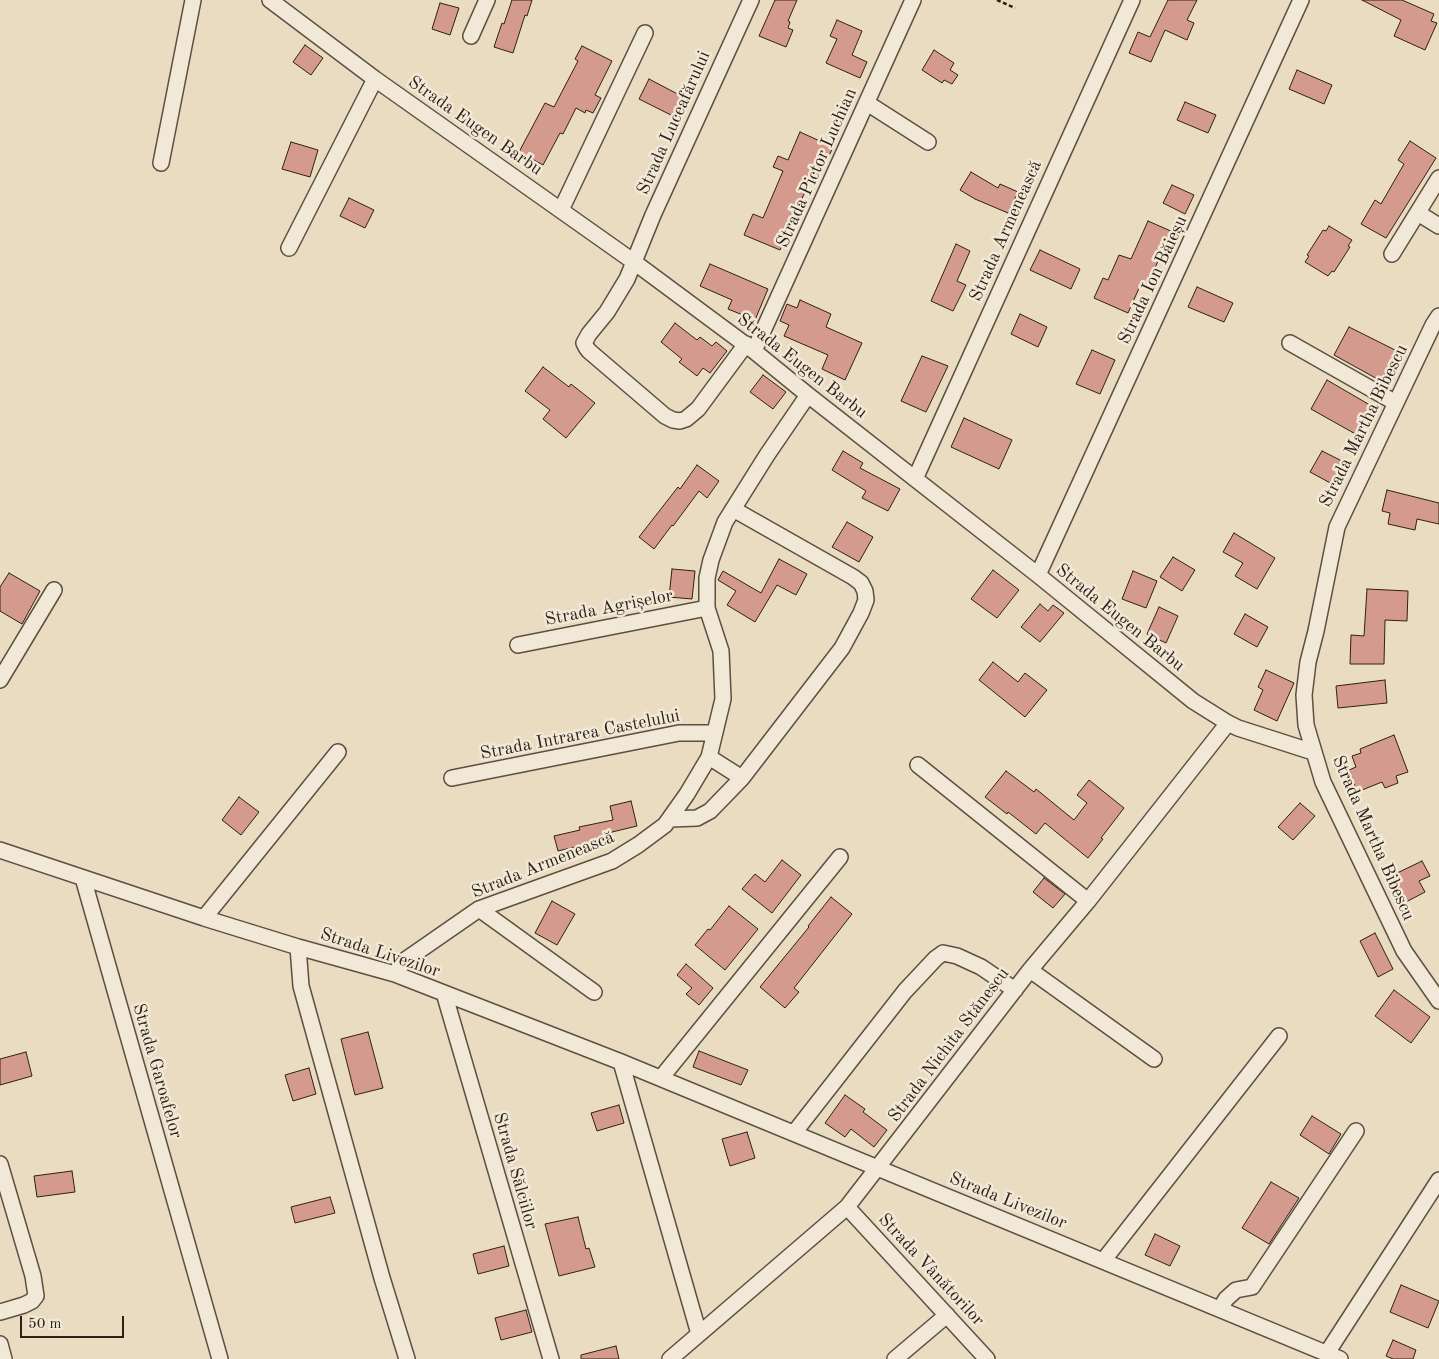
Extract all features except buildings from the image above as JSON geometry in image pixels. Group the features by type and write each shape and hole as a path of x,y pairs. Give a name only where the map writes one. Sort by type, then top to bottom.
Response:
{"street":[{"path":"161,163 194,0"},
{"name":"Strada Eugen Barbu","path":"270,0 375,79 634,262 750,348 1038,575 1193,701 1228,724 1314,752"},
{"path":"470,36 487,0"},
{"name":"Strada Luceafărului","path":"750,0 653,215 627,279 607,312 588,334 584,343 589,351 665,416 680,421 686,419 698,409 750,348"},
{"name":"Strada Pictor Luchian","path":"750,348 867,103 913,0"},
{"name":"Strada Armenească","path":"915,479 1132,0"},
{"name":"Strada Ion Băieșu","path":"1038,575 1301,0"},
{"path":"561,210 645,33"},
{"path":"289,248 375,79"},
{"path":"867,103 928,142"},
{"path":"1392,254 1439,178"},
{"path":"1418,213 1439,226"},
{"name":"Strada Martha Bibescu","path":"1439,316 1336,527 1308,662 1304,695 1306,725 1324,782 1404,951 1439,1001"},
{"path":"1290,343 1396,402"},
{"name":"Strada Armenească","path":"395,974 404,961 479,909 612,861 638,845 665,825 670,819 709,758 723,699 721,650 707,608 707,578 711,560 725,522 808,395"},
{"path":"670,819 697,818 710,811 742,778 842,648 866,600 865,591 861,583 733,509"},
{"path":"0,680 54,590"},
{"name":"Strada Agrișelor","path":"518,645 707,608"},
{"name":"Strada Nichita Stănescu","path":"670,1359 848,1207 1030,970 1228,724"},
{"name":"Strada Intrarea Castelului","path":"452,778 679,733 715,733"},
{"path":"204,918 338,752"},
{"path":"709,758 742,778"},
{"path":"918,765 1088,900"},
{"path":"0,850 83,878"},
{"path":"661,1078 840,856"},
{"name":"Strada Livezilor","path":"83,878 298,947 395,974 661,1078 1334,1356"},
{"name":"Strada Garoafelor","path":"83,878 220,1359"},
{"path":"479,909 594,992"},
{"path":"298,947 301,986 382,1278 407,1359"},
{"path":"794,1133 905,991 936,958 944,954 957,956 981,967 1015,990"},
{"path":"1030,970 1154,1059"},
{"name":"Strada Sălciilor","path":"444,993 551,1359"},
{"path":"1103,1261 1279,1036"},
{"path":"621,1062 699,1334"},
{"path":"1220,1309 1226,1299 1236,1290 1252,1287 1356,1131"},
{"path":"0,1164 33,1276 36,1296 32,1301 24,1305 0,1312"},
{"path":"1334,1356 1439,1180"},
{"name":"Strada Vânătorilor","path":"848,1207 987,1359"},
{"path":"895,1359 947,1315"},
{"path":"0,1344 4,1359"}],"path":[{"path":"997,0 1015,8"}]}
